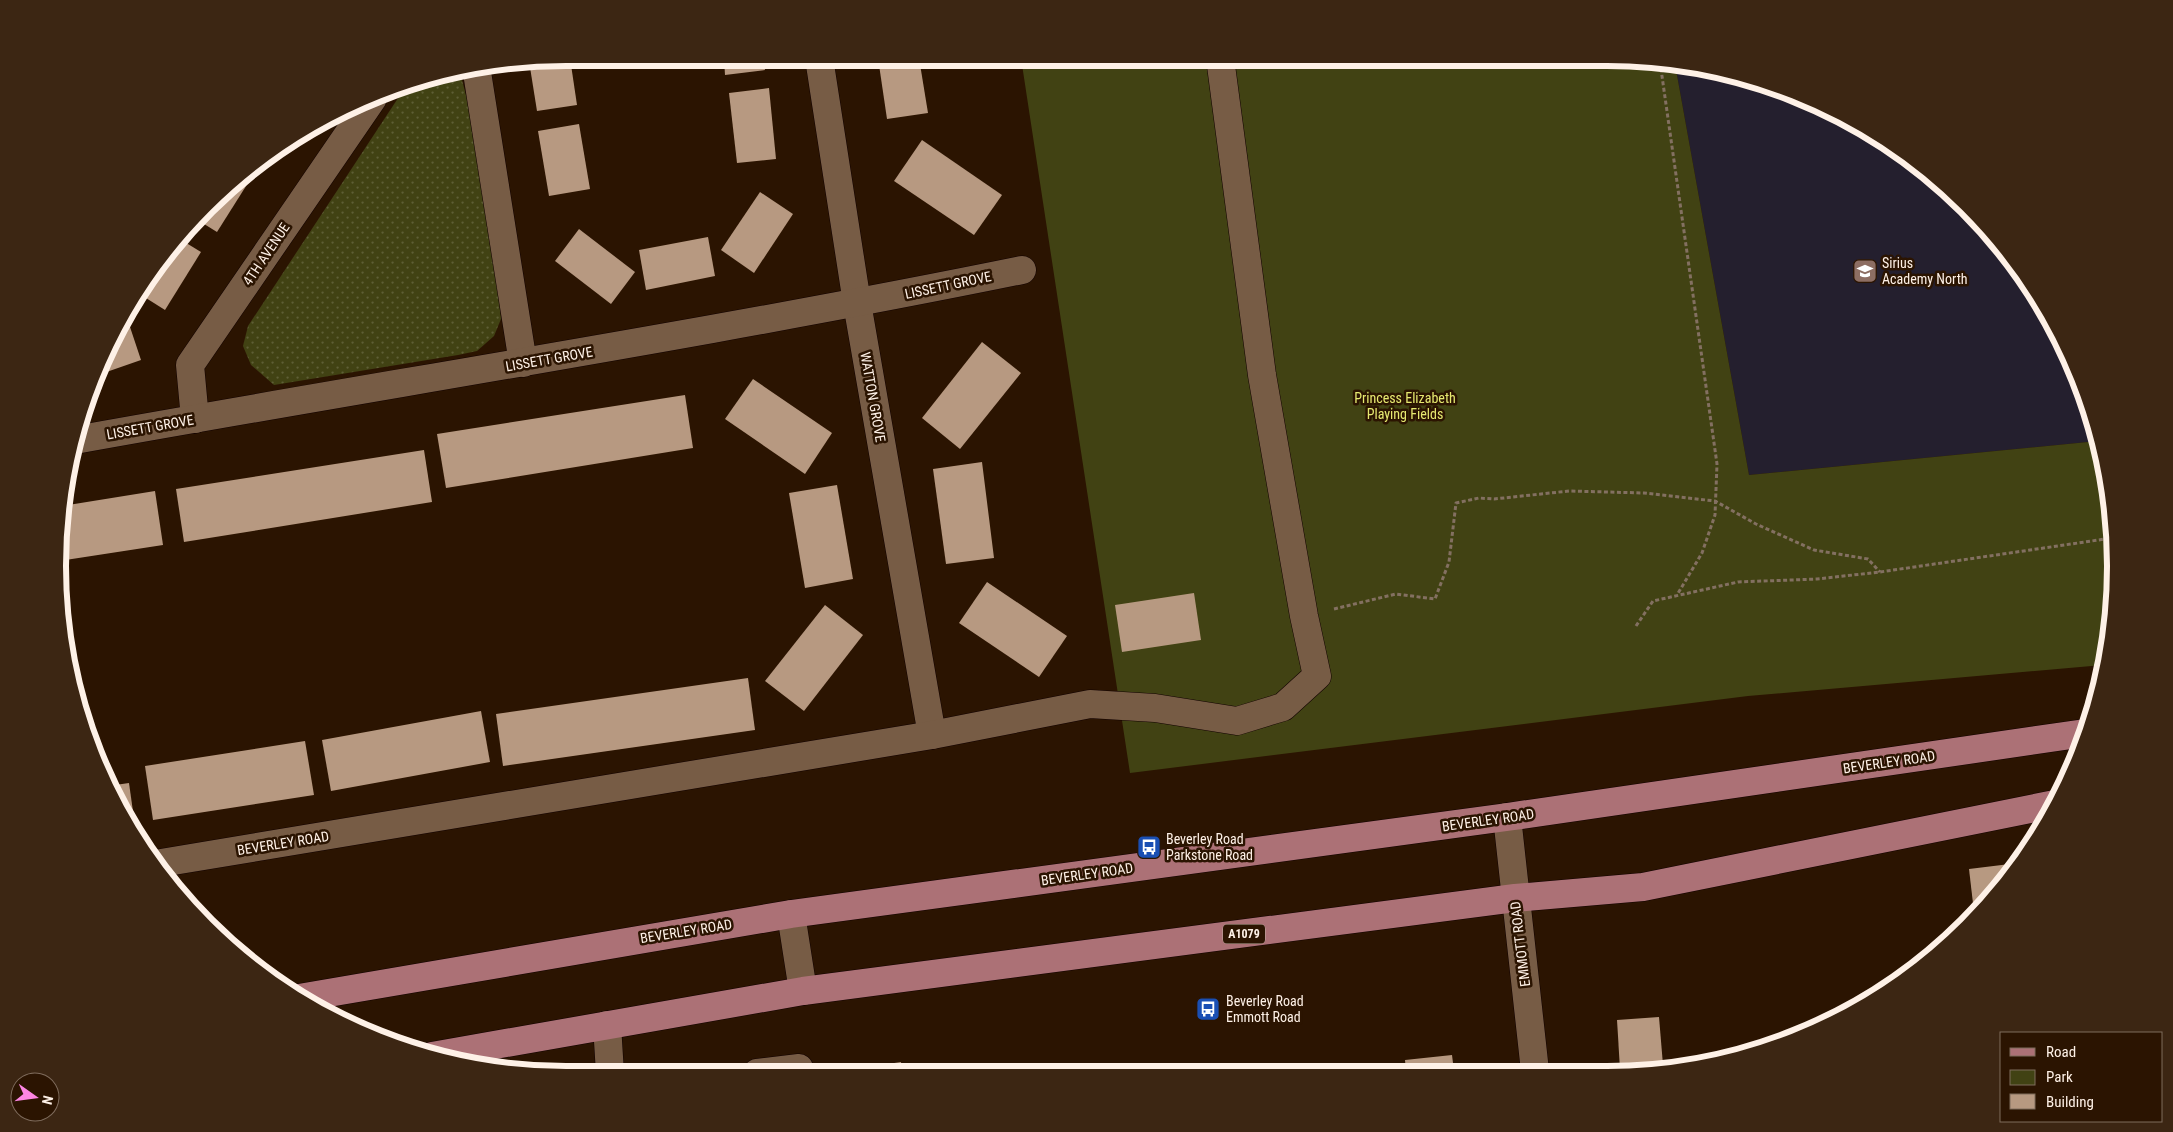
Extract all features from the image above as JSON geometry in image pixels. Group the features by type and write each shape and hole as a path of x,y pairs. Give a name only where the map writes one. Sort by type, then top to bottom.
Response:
{"main road":[{"name":"BEVERLEY ROAD","path":"311,996 791,914 1507,817 2077,734"},
{"name":"A1079","path":"452,1052 802,991 1515,898 1643,887 2045,806"}],"street":[{"name":"WATTON GROVE","path":"820,66 857,303 932,735"},
{"path":"1221,66 1262,375 1304,616"},
{"path":"477,75 523,364"},
{"name":"4TH AVENUE","path":"195,419 190,364 366,108"},
{"name":"LISSETT GROVE","path":"83,439 523,364 857,303 1022,270"},
{"name":"BEVERLEY ROAD","path":"164,862 932,735 1090,704 1155,708 1237,721 1283,707 1317,676 1304,616"},
{"name":"EMMOTT ROAD","path":"1507,817 1535,1066"},
{"path":"791,914 802,991"},
{"path":"607,1025 610,1066"}],"path":[{"path":"1661,70 1717,464 1715,515 1702,553 1677,596"},
{"path":"1304,616 1396,594 1435,599 1449,562 1456,503 1479,498 1494,499 1569,491 1644,493 1715,501 1756,524 1814,550 1868,559 1880,572"},
{"path":"1636,626 1653,601 1738,582 1817,579 1880,572 2106,539"}],"shaded area":[{"name":"Sirius Academy North","path":"1676,72 1736,83 1798,104 1857,133 1885,150 1937,190 1983,236 2023,288 2040,316 2069,375 2091,442 1749,475"}],"green space":[{"name":"Princess Elizabeth Playing Fields","path":"1022,66 1607,66 1640,67 1676,72 1749,475 2091,442 2102,501 2106,533 2107,566 2106,599 2096,666 1748,696 1130,773"},
{"path":"461,78 467,99 498,292 501,319 494,336 477,351 274,385 251,365 243,346 248,326 400,95"}],"building":[{"path":"571,66 577,105 537,111 530,67"},
{"path":"724,66 764,66 765,70 725,75"},
{"path":"879,66 920,66 928,113 887,119"},
{"path":"769,88 776,159 737,163 729,93"},
{"path":"579,124 590,189 549,196 538,131"},
{"path":"922,140 1002,195 974,235 894,181"},
{"path":"251,179 217,232 203,223 236,190"},
{"path":"760,192 793,214 754,273 721,250"},
{"path":"579,229 635,272 611,304 555,261"},
{"path":"708,237 715,276 646,290 639,250"},
{"path":"185,242 201,252 165,310 144,297"},
{"path":"129,324 141,360 105,372"},
{"path":"982,342 1021,373 960,449 922,418"},
{"path":"753,379 832,433 805,474 725,419"},
{"path":"685,395 693,448 446,488 437,434"},
{"path":"424,450 432,502 184,542 176,489"},
{"path":"982,462 994,558 946,564 933,469"},
{"path":"837,485 853,579 805,588 789,493"},
{"path":"155,491 163,545 66,560 71,505"},
{"path":"987,582 1067,636 1039,677 959,623"},
{"path":"1194,593 1201,640 1122,652 1115,605"},
{"path":"825,605 863,635 804,711 765,681"},
{"path":"748,678 755,730 503,766 496,714"},
{"path":"481,711 490,762 331,791 322,740"},
{"path":"305,741 314,795 153,820 145,766"},
{"path":"129,783 134,817 133,816 117,785"},
{"path":"2007,864 1973,906 1969,869"},
{"path":"1659,1017 1663,1062 1620,1066 1617,1020"},
{"path":"1452,1055 1453,1066 1406,1066 1405,1060"},
{"path":"901,1062 901,1066 874,1066"}],"place":[{"name":"Sirius Academy North","path":"1865,271"},
{"name":"Beverley Road Parkstone Road","path":"1149,847"},
{"name":"Beverley Road Emmott Road","path":"1208,1009"}]}
